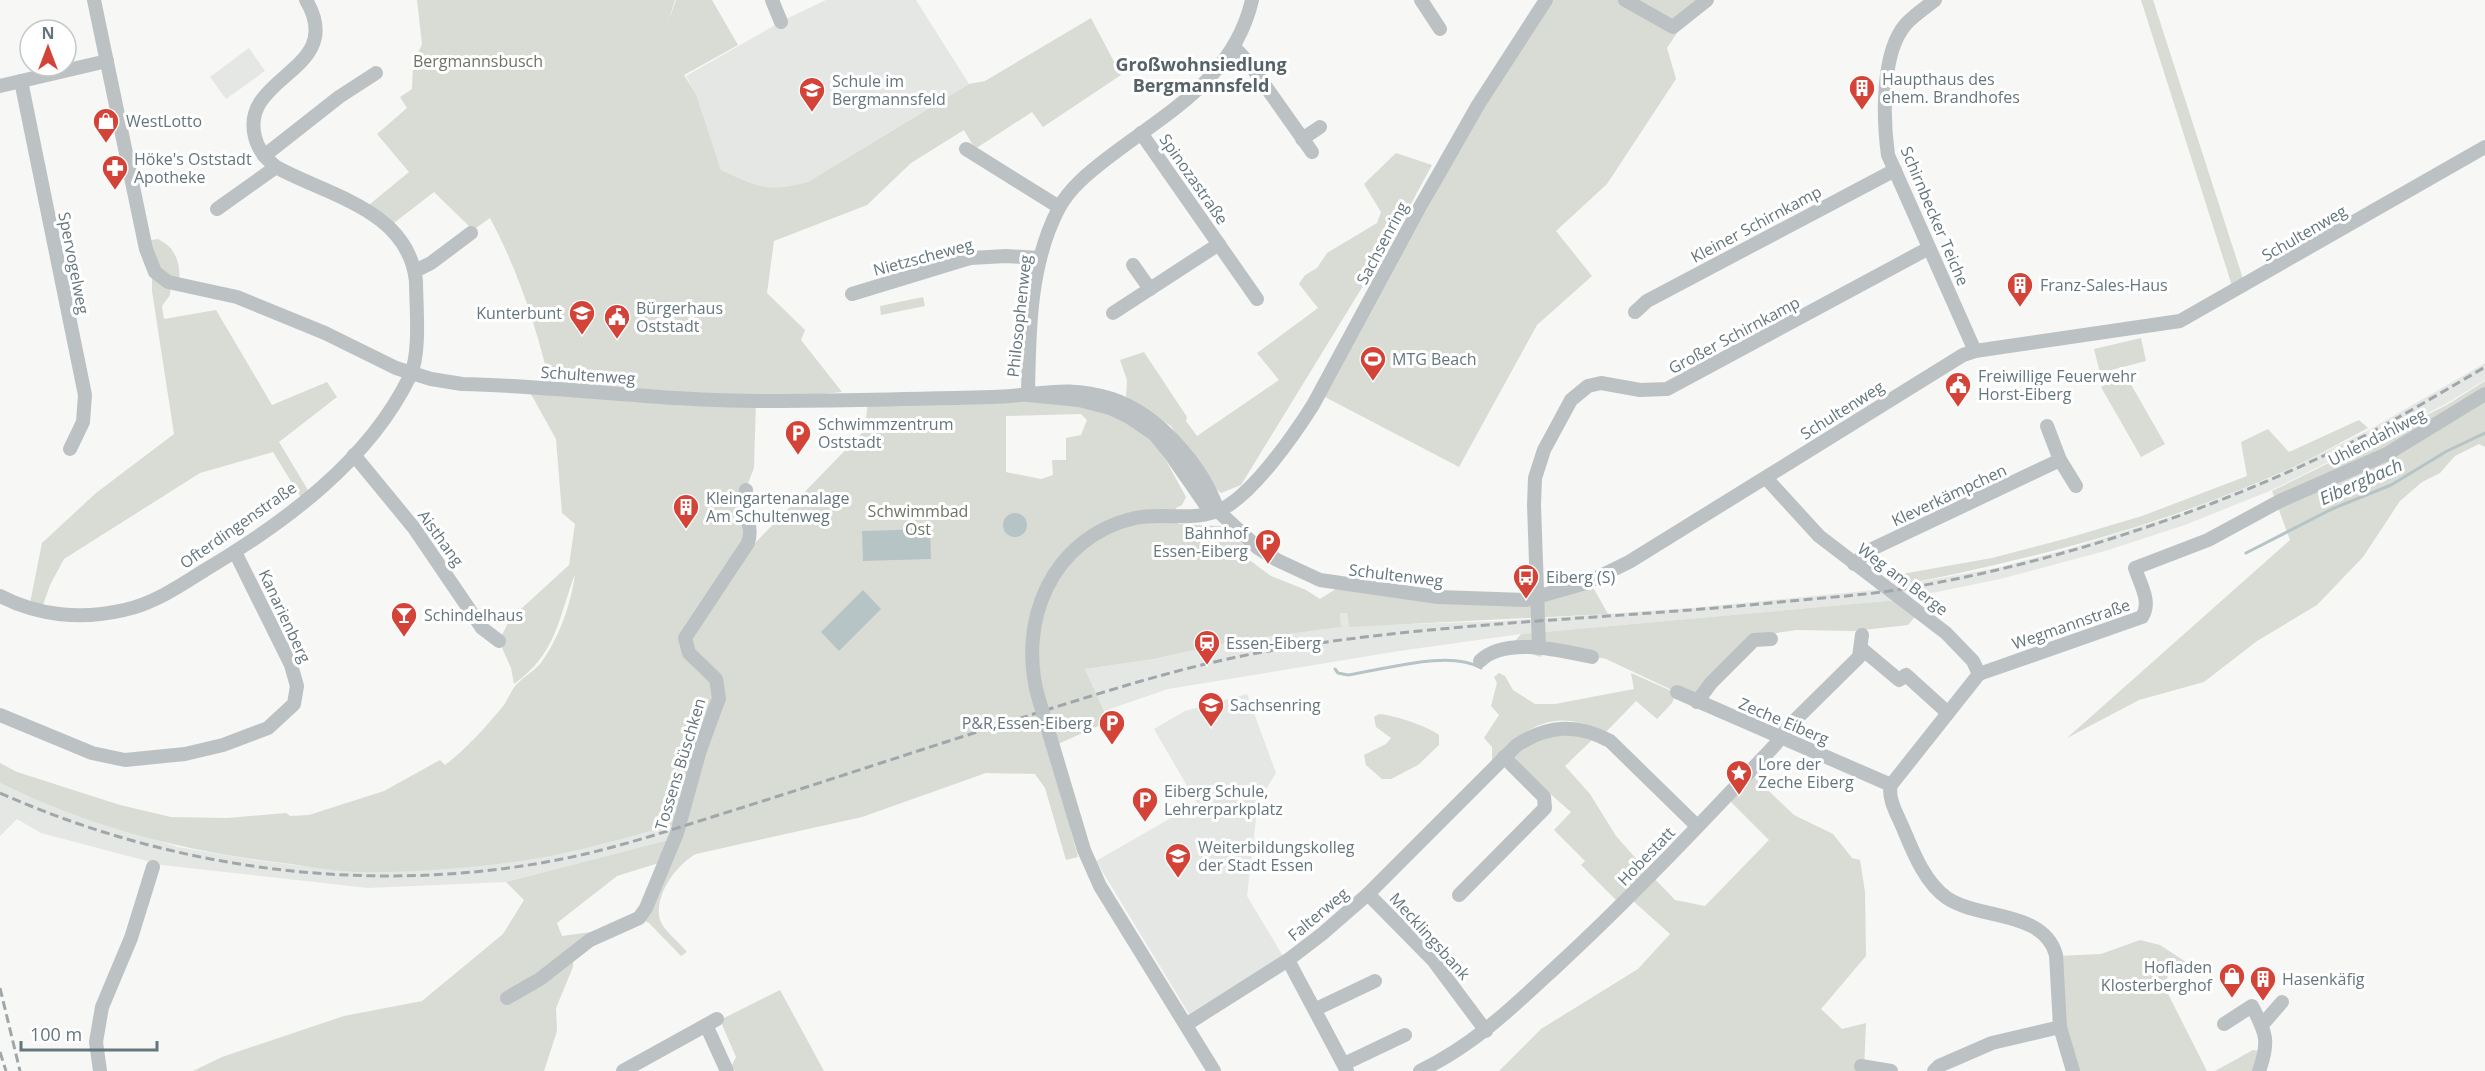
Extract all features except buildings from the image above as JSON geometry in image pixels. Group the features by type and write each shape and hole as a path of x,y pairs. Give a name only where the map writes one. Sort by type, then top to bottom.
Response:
{"street":[{"path":"0,86 107,61 94,0"},
{"path":"306,0 316,21 316,37 311,51 262,99 255,114 254,133 264,156 276,167 380,217 400,239 415,271 415,354 411,374"},
{"path":"772,0 781,22"},
{"name":"Philosophenweg","path":"1028,395 1031,333 1040,258 1059,207 1071,190 1093,170 1200,87 1234,48 1252,0"},
{"path":"1421,0 1440,28"},
{"name":"Sachsenring","path":"1214,1071 1100,886 1084,849 1039,700 1031,661 1034,617 1045,591 1072,553 1099,530 1144,517 1191,516 1218,511 1246,491 1296,433 1466,126 1546,0"},
{"path":"1625,0 1673,27 1707,0"},
{"name":"Schirnbecker Teiche","path":"1935,0 1906,24 1891,53 1886,131 1888,155 1975,351"},
{"path":"1234,48 1249,63 1312,152"},
{"name":"Schultenweg","path":"107,61 146,249 151,265 165,280 257,305 411,374 462,384 715,400 1028,395 1079,400 1110,408 1129,417 1154,434 1205,504 1218,511 1258,548 1287,566 1320,580 1438,597 1476,600 1537,598 1586,583 1612,571 1766,478 1949,362 1975,351 2180,321 2485,147"},
{"path":"264,156 339,97 376,74"},
{"name":"Spervogelweg","path":"21,81 85,395 83,422 70,449"},
{"path":"1302,139 1320,128"},
{"name":"Spinozastraße","path":"1141,132 1257,299"},
{"path":"966,149 1059,207"},
{"path":"217,209 276,167"},
{"name":"Kleiner Schirnkamp","path":"1635,312 1647,301 1895,170"},
{"path":"415,271 431,263 471,233"},
{"name":"Spinozastraße","path":"1113,313 1219,244"},
{"name":"Großer Schirnkamp","path":"1537,598 1535,478 1544,450 1578,392 1601,384 1640,390 1667,389 1929,248"},
{"name":"Nietzscheweg","path":"852,294 970,258 1006,256 1040,258"},
{"path":"1133,265 1150,289"},
{"name":"Ofterdingenstraße","path":"0,596 32,609 84,615 126,610 149,602 183,584 235,552 308,498 354,455 384,417 411,374"},
{"name":"Uhlendahlweg","path":"2280,501 2409,443 2485,394"},
{"path":"2047,426 2060,460 2076,486"},
{"name":"Aisthang","path":"354,455 424,542 482,628 499,641"},
{"name":"Kleverkämpchen","path":"1854,564 1870,550 2060,460"},
{"name":"Weg am Berge","path":"1766,478 1819,536 1946,633 1973,661 1979,674"},
{"name":"Tossens Büschken","path":"507,998 540,979 590,940 639,918 646,908 677,833 700,750 719,698 716,679 689,653 685,638 748,543 749,533 744,507 746,490"},
{"name":"Wegmannstraße","path":"1979,674 2142,617 2147,602 2135,568 2208,540 2280,501"},
{"name":"Kanarienberg","path":"0,715 92,753 125,760 209,749 268,728 294,704 296,679 277,633 235,552"},
{"path":"1537,598 1539,647"},
{"path":"1697,702 1706,688 1754,640 1771,639"},
{"name":"Hobestatt","path":"1420,1071 1454,1054 1486,1031 1603,923 1851,666 1862,642 1899,680 1906,675 1947,713"},
{"path":"1480,661 1510,649 1539,647 1592,657"},
{"path":"1979,674 1891,785 1890,795 1910,844 1935,886 1947,897 1962,905 2017,920 2043,933 2053,944 2056,955 2060,1027 2073,1071"},
{"name":"Zeche Eiberg","path":"1677,692 1891,785"},
{"name":"Falterweg","path":"1187,1024 1288,960 1368,894 1517,745 1549,729 1572,728 1594,733 1616,746 1697,826"},
{"path":"1459,895 1545,808 1544,797 1504,757"},
{"path":"100,1071 96,1042 102,1008 131,938 153,867"},
{"name":"Mecklingsbank","path":"1368,894 1433,960 1486,1031"},
{"path":"1288,960 1317,1009 1346,1068 1405,1035"},
{"path":"1317,1009 1375,981"},
{"path":"2262,1025 2282,1002"},
{"path":"2224,1024 2252,1006 2266,1034 2266,1052 2259,1071"},
{"path":"623,1071 711,1022 727,1071"},
{"path":"1934,1071 1957,1057 1992,1043 2060,1027"},
{"path":"1861,1066 1892,1071"}],"shaded area":[{"name":"Schule im Bergmannsfeld","path":"826,0 916,0 969,84 808,182 779,190 756,185 721,170 696,94 686,76 784,20"},
{"path":"249,48 265,71 226,99 210,77"},
{"path":"2485,363 2485,380 2444,405 2272,490 2185,525 2105,551 2000,579 1898,600 1521,634 1399,651 1168,689 1104,711 1085,669 1154,659 1236,641 1341,627 1340,613 1347,613 1349,626 1502,621 1692,608 1874,590 1996,568 2072,548 2182,513 2269,479 2369,430"},
{"path":"1015,513 1024,516 1027,525 1024,534 1015,537 1006,534 1003,525 1006,516"},
{"path":"930,529 931,559 863,561 862,531"},
{"path":"863,590 881,609 839,651 821,632"},
{"name":"Weiterbildungskolleg der Stadt Essen","path":"1247,694 1276,773 1258,802 1247,896 1283,956 1189,1014 1096,861 1197,803 1154,729 1185,711"},
{"path":"0,783 25,795 178,847 254,860 353,872 447,868 523,860 597,845 676,824 672,839 506,882 368,888 162,865 41,833 17,819 0,836"}],"green space":[{"path":"417,0 675,0 668,22 676,0 712,0 738,45 684,75 696,94 721,170 755,184 772,188 808,182 969,84 985,81 1091,18 1121,75 1043,127 1032,112 975,149 964,130 911,163 867,205 774,241 767,293 805,330 801,340 842,392 756,401 754,468 743,496 742,547 754,544 865,430 868,400 1079,401 1151,433 1186,497 1182,505 1176,508 1178,524 1220,526 1249,549 1244,556 1271,576 1306,590 1320,599 1342,585 1526,600 1590,582 1608,614 1349,627 1347,613 1340,613 1341,627 1236,641 1154,659 1085,669 1104,711 1105,723 1049,748 1078,857 1066,860 1045,788 1035,774 986,773 862,817 696,854 674,873 660,901 659,911 662,924 687,952 681,956 649,923 638,918 676,824 619,840 521,861 438,870 354,872 216,853 142,836 70,813 0,783 0,763 17,772 120,805 171,817 227,818 286,813 290,816 309,815 384,791 440,760 445,765 491,721 516,685 540,664 553,644 571,597 575,574 560,620 548,647 528,672 514,684 511,668 499,641 510,619 569,565 575,524 562,513 556,439 527,387 551,388 540,344 510,259 490,218 473,230 434,192 390,226 364,209 409,172 377,134 407,108 400,97 412,89 413,65 422,44","holes":["1081,414 1087,420 1081,435 1066,438 1066,460 1052,460 1053,475 1041,479 1006,472 1006,416"]},
{"path":"1551,0 1707,0 1690,13 1667,48 1676,79 1607,184 1556,231 1592,276 1537,325 1459,467 1325,397 1482,108"},
{"path":"2141,0 2153,0 2244,282 2234,292"},
{"path":"1396,153 1432,165 1393,237 1241,485 1221,493 1212,485 1171,426 1126,397 1127,380 1120,360 1144,352 1197,436 1279,380 1257,353 1318,308 1299,284 1305,275 1317,268 1327,253 1377,223 1381,212 1364,184"},
{"path":"158,239 174,252 179,271 179,285 171,283 170,295 162,306 164,319 216,310 272,405 327,382 337,397 279,442 311,495 303,501 273,452 200,473 64,559 50,585 41,611 29,608 42,543 96,493 174,434 152,291 152,275 144,241"},
{"path":"923,297 925,306 881,315 880,306"},
{"path":"2141,338 2146,361 2100,373 2094,349"},
{"path":"2125,374 2165,444 2141,457 2101,387"},
{"path":"2485,381 2485,447 2479,444 2455,456 2440,473 2422,482 2400,501 2363,557 2317,605 2257,641 2204,682 2139,700 2067,738 2290,540 2272,491 2445,406"},
{"path":"2359,420 2368,428 2297,465 2240,490 2144,524 2046,553 1946,576 1896,586 1885,577 1992,558 2142,516 2247,476 2241,442 2268,429 2289,452"},
{"path":"1898,600 1918,613 1908,625 1854,631 1796,630 1751,637 1691,699 1606,659 1550,647 1540,657 1530,653 1507,655 1506,643 1516,640 1521,634"},
{"path":"1499,673 1505,676 1513,690 1535,704 1555,704 1634,689 1631,673 1676,693 1672,703 1657,719 1636,701 1606,732 1571,721 1543,724 1518,738 1492,761 1492,747 1484,738 1499,715 1491,706 1497,683 1494,677"},
{"path":"1379,714 1393,716 1427,728 1439,735 1439,745 1418,765 1391,779 1382,779 1366,765 1364,755 1386,744 1391,738 1376,727 1374,717"},
{"path":"1563,733 1594,738 1565,766 1590,794 1616,836 1647,871 1619,903 1581,865 1585,861 1554,830 1571,812 1539,784 1513,756 1533,741"},
{"path":"1752,775 1794,815 1833,834 1852,858 1860,860 1865,892 1866,956 1821,1009 1842,1029 1866,1023 1864,1071 1499,1071 1541,1029 1638,969 1670,934 1632,900 1654,878 1675,900 1705,906 1769,840 1728,799"},
{"path":"672,839 662,862 617,876 557,923 562,936 606,930 574,950 573,967 556,1008 557,1031 544,1071 193,1071 222,1057 344,1016 422,1001 503,934 524,900 506,882"},
{"path":"2140,940 2160,945 2186,962 2168,975 2164,986 2207,1071 2074,1071 2061,1026 2057,956 2101,954"},
{"path":"780,990 824,1071 735,1071 732,1065 736,1057 720,1020"},
{"path":"2253,1050 2265,1052 2258,1071 2215,1071"}],"waterway":[{"name":"Eibergbach","path":"2246,553 2332,509 2391,485 2447,451 2485,433"},
{"path":"1335,669 1338,673 1348,675 1416,662 1452,660 1481,668"}],"railway":[{"path":"0,793 66,819 134,841 203,858 274,869 345,875 416,876 487,871 557,860 651,836 1119,688 1252,654 1317,643 1449,628 1867,594 1953,580 2010,567 2122,535 2231,496 2338,449 2412,410 2485,367"},
{"path":"0,988 20,1071"},
{"path":"0,1052 6,1071"}],"place":[{"name":"Haupthaus des ehem. Brandhofes","path":"1862,111"},
{"name":"Schule im Bergmannsfeld","path":"812,113"},
{"name":"WestLotto","path":"106,144"},
{"name":"Höke's Oststadt Apotheke","path":"115,191"},
{"name":"Franz-Sales-Haus","path":"2020,308"},
{"name":"Kunterbunt","path":"582,336"},
{"name":"Bürgerhaus Oststadt","path":"617,340"},
{"name":"MTG Beach","path":"1373,382"},
{"name":"Freiwillige Feuerwehr Horst-Eiberg","path":"1958,408"},
{"name":"Schwimmzentrum Oststadt","path":"798,456"},
{"name":"Kleingartenanalage Am Schultenweg","path":"686,530"},
{"name":"Bahnhof Essen-Eiberg","path":"1268,565"},
{"name":"Eiberg (S)","path":"1526,600"},
{"name":"Schindelhaus","path":"404,638"},
{"name":"Essen-Eiberg","path":"1207,666"},
{"name":"Sachsenring","path":"1211,728"},
{"name":"P&R,Essen-Eiberg","path":"1112,746"},
{"name":"Lore der Zeche Eiberg","path":"1739,796"},
{"name":"Eiberg Schule, Lehrerparkplatz","path":"1145,823"},
{"name":"Weiterbildungskolleg der Stadt Essen","path":"1178,879"},
{"name":"Hofladen Klosterberghof","path":"2232,999"},
{"name":"Hasenkäfig","path":"2263,1002"}],"district":[{"name":"Großwohnsiedlung Bergmannsfeld","path":"1201,76"}],"park label":[{"name":"Bergmannsbusch","path":"478,61"},
{"name":"Schwimmbad Ost","path":"918,520"}]}
